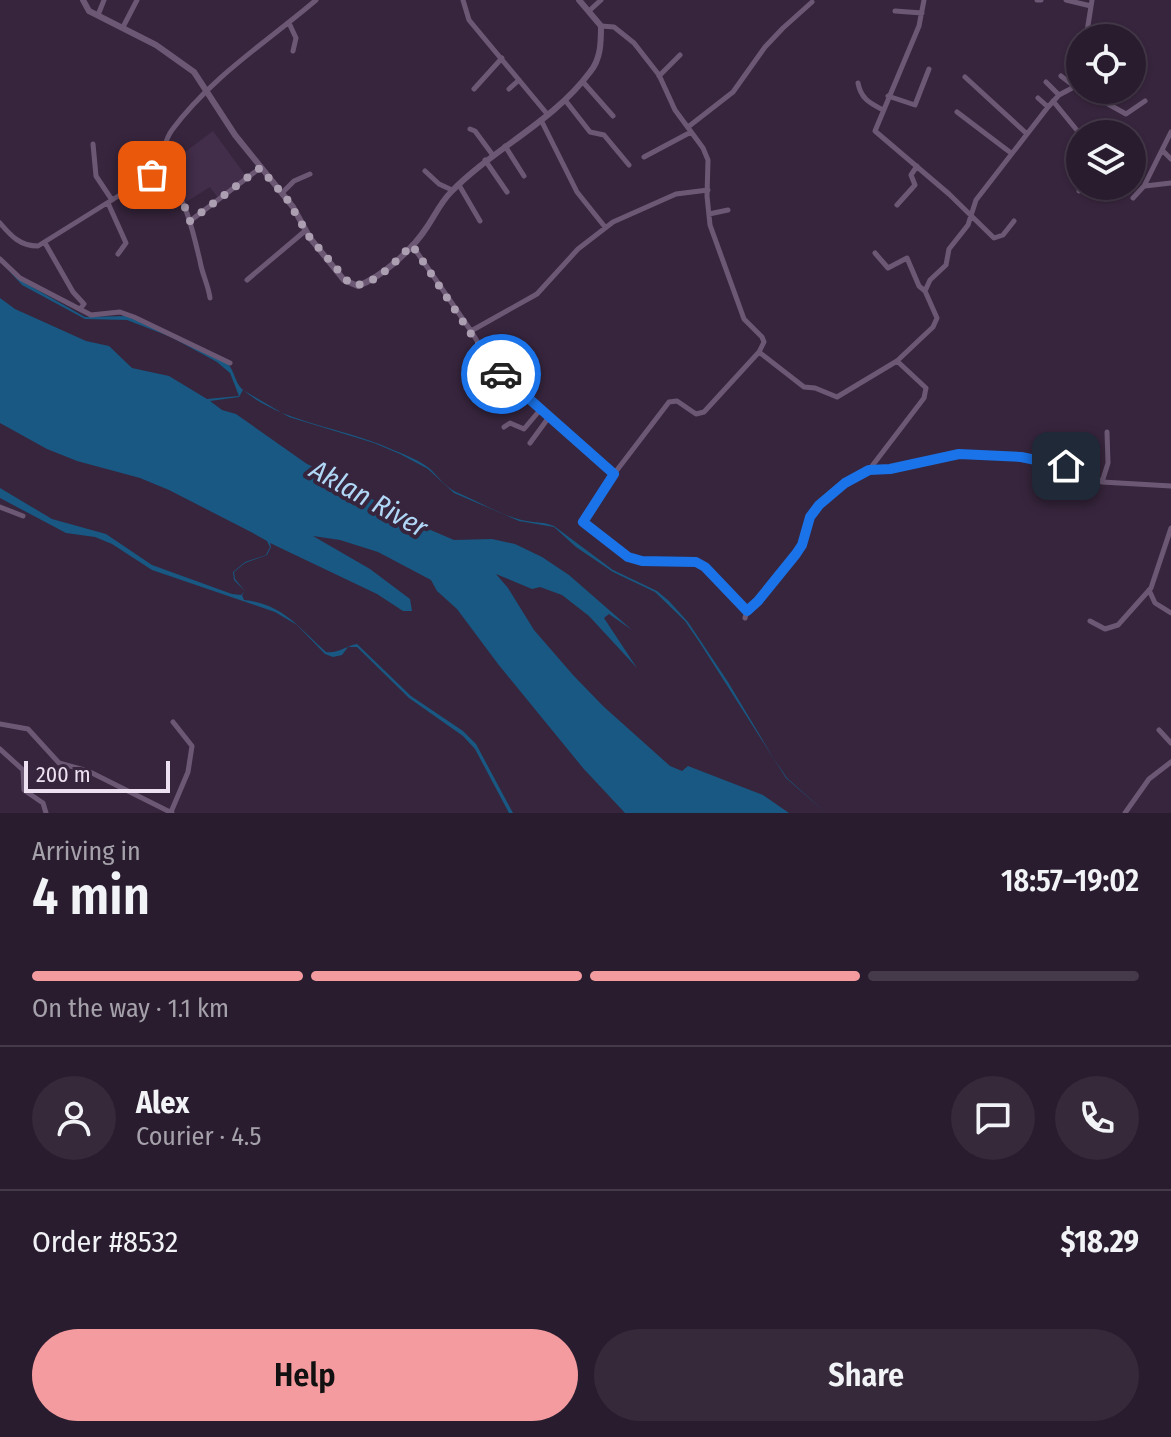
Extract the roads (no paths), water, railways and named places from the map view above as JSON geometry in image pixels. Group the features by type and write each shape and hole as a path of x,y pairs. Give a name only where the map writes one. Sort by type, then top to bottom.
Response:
{"street":[{"path":"83,0 87,9 123,27 194,72 260,168 293,207 305,231 344,280 358,286 370,281 412,245 452,190 485,160 548,115 583,82 596,64 601,26"},
{"path":"98,15 104,0"},
{"path":"123,27 137,0"},
{"path":"0,223 24,245 38,246 152,175 158,168 163,147 172,130 206,93 247,54 316,0"},
{"path":"463,0 469,20 548,115"},
{"path":"579,0 601,26 621,31 659,76 675,110 706,154 709,214 714,237 744,319 764,342 759,352 704,412 691,413 677,401 669,402 614,474 583,522 628,557 642,561 696,562 705,567 747,611"},
{"path":"589,11 601,0"},
{"path":"924,0 922,13 876,124 877,135 917,166 997,239 1014,221"},
{"path":"1066,0 1092,3 1088,24"},
{"path":"644,157 689,130 733,92 753,62 783,28 812,2"},
{"path":"895,11 922,13"},
{"path":"289,23 296,38 293,51"},
{"path":"659,76 680,55"},
{"path":"474,89 502,58"},
{"path":"888,96 915,105 929,69"},
{"path":"1061,76 1066,80"},
{"path":"965,77 1027,134"},
{"path":"509,89 519,80"},
{"path":"583,82 613,116"},
{"path":"1046,82 1059,95"},
{"path":"858,83 865,100 883,110"},
{"path":"925,291 930,280 946,265 949,249 965,230 973,204 1050,104 1066,92"},
{"path":"1038,98 1050,104 1066,120"},
{"path":"565,100 590,132 604,135 629,165"},
{"path":"1108,104 1126,114 1141,104"},
{"path":"957,112 1011,153"},
{"path":"541,120 577,192 605,227"},
{"path":"470,129 475,131 492,154"},
{"path":"1146,182 1171,132"},
{"path":"93,144 96,176 110,201 126,243 118,254"},
{"path":"505,146 524,176"},
{"path":"1162,150 1171,159"},
{"path":"485,160 507,192"},
{"path":"897,205 915,185 911,175 917,166"},
{"path":"158,168 179,194 190,221 210,298"},
{"path":"190,221 260,168"},
{"path":"425,171 439,184 452,190"},
{"path":"282,193 294,181 310,174"},
{"path":"1146,186 1171,183"},
{"path":"459,185 480,221"},
{"path":"471,331 537,294 578,249 605,227 676,194 708,190"},
{"path":"709,214 728,210"},
{"path":"247,280 305,231"},
{"path":"45,243 73,292 84,304 80,310"},
{"path":"412,245 493,367 614,474"},
{"path":"759,352 804,387 837,397 897,361 923,337 936,321 936,314 907,258 888,268 875,253"},
{"path":"0,259 20,278 91,315 120,312 230,363"},
{"path":"745,618 747,611 802,545 810,517 819,505 845,483 869,470 927,392 897,361"},
{"path":"504,427 510,423 524,429 540,410"},
{"path":"530,443 549,417"},
{"path":"1102,482 1108,463 1107,432"},
{"path":"869,470 890,469 959,454 1021,457 1079,468 1102,482 1171,486"},
{"path":"0,507 23,516"},
{"path":"1090,621 1105,629 1118,625 1133,604 1149,590 1171,528"},
{"path":"1149,590 1155,603 1171,613"},
{"path":"0,724 28,729 59,763 88,771 172,813 192,760 192,746 173,722"},
{"path":"1159,730 1171,743"},
{"path":"0,749 23,770 24,790 43,803 46,813"},
{"path":"1125,813 1149,779 1171,762"}],"water":[{"name":"Aklan River","path":"0,261 18,279 85,317 127,316 227,363 245,391 239,397 210,401 222,410 236,414 307,464 334,476 405,519 454,540 492,539 515,544 569,575 632,630 609,614 604,618 637,668 589,616 562,595 540,587 532,589 496,574 534,630 573,675 670,766 682,771 688,766 763,795 789,813 625,813 583,768 431,580 378,552 340,540 313,536 370,569 410,599 412,611 403,611 377,594 270,543 271,547 267,555 245,563 234,572 235,579 245,591 234,580 233,572 245,562 266,555 270,547 267,541 169,490 140,478 77,461 47,449 0,423 0,298 15,309 86,341 109,346 132,368 169,376 207,399 239,396 230,373 217,362 171,337 127,320 85,319 22,285"},
{"path":"245,391 279,411 256,400"},
{"path":"279,411 411,457 429,468 452,490 511,517 554,526 613,570 657,591 688,622 787,778 826,813 786,778 685,621 655,592 613,572 576,547 554,527 519,521 454,493 428,469 400,454 289,417"},
{"path":"0,488 52,519 106,534 152,565 241,595 245,591 242,595 244,600 269,606 296,624 275,612 152,570 112,544 95,537 66,533 0,498"},
{"path":"298,626 326,652 357,644 411,696 463,731 476,744 513,813 509,813 475,749 463,736 409,698 357,647 348,647 342,655 333,657 325,654"}]}
